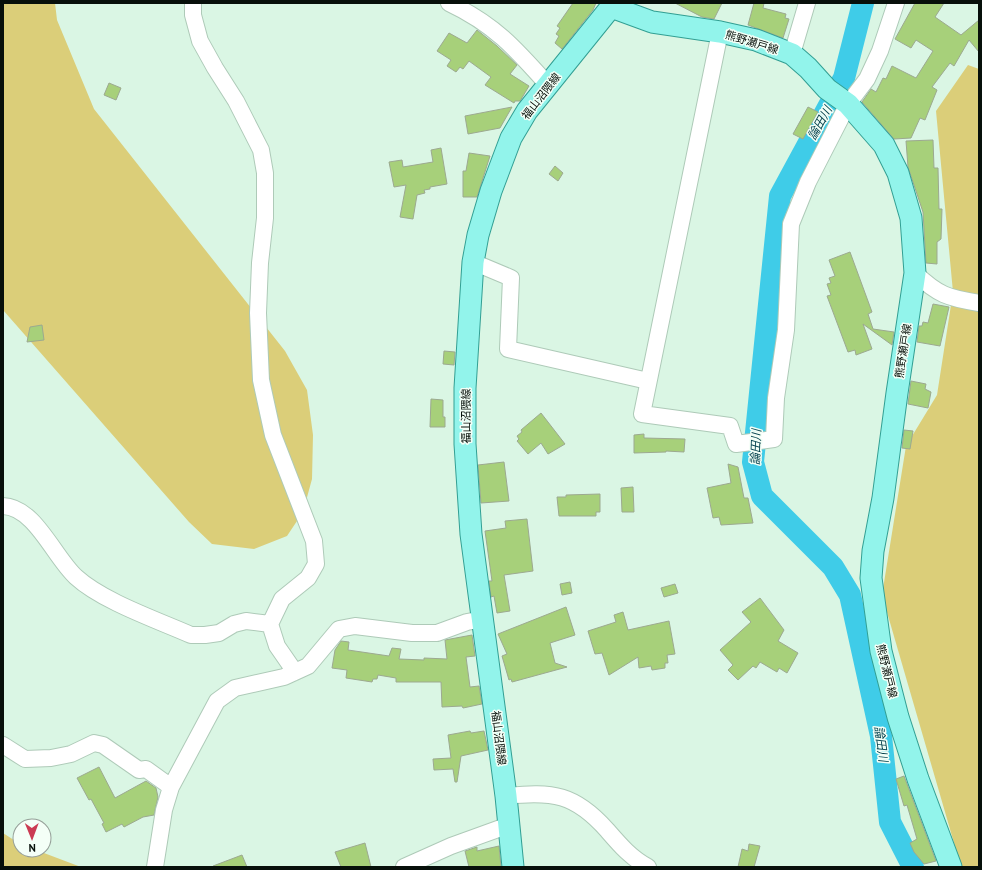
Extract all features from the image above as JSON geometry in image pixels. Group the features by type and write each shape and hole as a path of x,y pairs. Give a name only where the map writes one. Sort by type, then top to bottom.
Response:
{"main road":[{"name":"福山沼隈線","path":"513,867 506,796 472,534 466,444 465,388 473,262 478,235 491,191 511,138 527,111 612,5"},
{"name":"熊野瀬戸線","path":"612,5 652,22 720,32 756,40 792,54 808,68 827,89 848,104 884,145 898,173 910,218 915,273 883,498 873,551 871,578 881,650 898,717 918,779 951,867"}],"street":[{"path":"193,3 193,15 200,41 236,101 261,150 265,180 258,313 261,380 273,436 314,541 316,564 308,578 282,598 270,624 277,646 295,672"},
{"path":"449,3 473,14 507,40 548,85"},
{"path":"792,54 807,3"},
{"path":"720,32 642,414 730,426 736,444 774,439 776,398 786,330 791,224 808,182 848,104 867,79 880,51 896,3"},
{"path":"473,262 511,278 508,349 648,382"},
{"path":"915,273 932,288 951,298 979,303"},
{"path":"3,506 15,508 33,522 75,577 99,594 184,632 191,635 219,633 234,624 246,621 270,624"},
{"path":"155,867 164,810 171,787 218,701 235,688 284,677 308,666 339,629 355,626 412,634 437,633 467,622 483,619"},
{"path":"3,745 25,759 51,758 71,754 94,743 103,746 139,770 146,769 171,787"},
{"path":"506,796 536,793 560,797 581,806 597,818 631,857 648,867"},
{"path":"404,867 451,846 509,825"}],"shaded area":[{"path":"3,3 55,3 57,20 94,109 285,351 307,390 313,435 312,479 303,512 287,536 254,549 212,544 189,522 3,310"},
{"path":"968,65 979,69 979,867 961,867 882,595 906,446 937,395 953,292 936,111"},
{"path":"3,833 12,839 12,858 52,858 52,856 81,867 3,867"}],"building":[{"path":"573,3 596,3 593,10 562,49 555,43 559,36 556,34 560,28 557,26"},
{"path":"675,3 722,3 714,19 702,17"},
{"path":"754,3 764,3 763,8 786,14 785,18 789,19 783,38 748,25"},
{"path":"915,3 944,3 935,17 961,35 979,20 979,52 969,40 954,66 950,63 932,87 937,90 925,120 920,118 911,138 894,139 862,102 871,89 876,92 883,78 886,79 892,66 916,78 933,51 916,40 911,48 895,39"},
{"path":"477,30 517,65 510,74 529,86 520,101 515,101 514,103 485,85 491,77 469,61 463,69 460,67 456,72 447,66 451,60 437,51 449,33 467,43"},
{"path":"109,83 121,88 116,100 104,95"},
{"path":"512,107 500,128 468,134 465,116"},
{"path":"808,107 818,112 803,139 793,134"},
{"path":"933,140 934,168 938,168 939,209 942,209 941,239 937,242 937,264 926,263 923,212 908,167 906,141"},
{"path":"441,148 447,184 430,187 430,189 424,190 425,193 417,195 413,219 400,217 406,185 394,187 389,162 402,160 403,167 433,162 431,150"},
{"path":"469,153 490,156 477,197 463,197 463,171 466,171"},
{"path":"555,166 563,173 558,181 549,174"},
{"path":"850,252 872,312 868,314 873,329 894,332 892,345 863,324 872,349 856,355 855,350 848,352 827,296 831,295 827,284 831,283 829,278 835,276 829,260"},
{"path":"933,304 949,307 940,346 917,342 919,326 922,326 923,322 928,323"},
{"path":"42,325 44,340 27,342 30,327"},
{"path":"444,351 455,352 454,365 443,364"},
{"path":"911,381 926,384 925,389 931,392 928,408 908,404"},
{"path":"431,399 443,400 443,417 445,417 445,427 430,427"},
{"path":"541,413 565,444 548,454 541,443 528,454 517,441 519,439 517,436 522,432 521,430"},
{"path":"904,430 913,431 910,449 902,448"},
{"path":"644,434 644,438 685,439 684,452 666,451 634,453 634,435"},
{"path":"504,462 509,501 481,503 478,465"},
{"path":"728,464 738,467 744,498 748,498 753,523 721,525 719,517 713,518 707,488 731,483"},
{"path":"633,487 634,512 622,512 621,488"},
{"path":"600,494 600,512 596,512 596,516 559,516 557,497 566,497 566,495"},
{"path":"527,519 533,571 504,575 510,611 497,613 494,596 491,597 489,581 492,581 485,531 506,528 505,521"},
{"path":"570,582 572,593 562,595 560,584"},
{"path":"675,584 678,593 664,597 661,588"},
{"path":"760,598 784,630 778,641 798,653 787,673 779,668 777,672 760,662 756,668 753,666 738,680 728,670 733,665 720,650 751,622 742,612"},
{"path":"566,607 575,635 550,643 555,663 567,667 512,682 511,679 509,680 502,656 507,654 498,634"},
{"path":"623,612 628,630 669,621 675,654 667,655 668,663 665,663 665,668 652,670 651,666 639,668 638,657 609,675 602,653 595,654 588,631 616,622 614,615"},
{"path":"472,635 475,656 466,657 470,687 479,686 482,704 463,708 462,706 442,707 441,682 396,682 396,678 378,675 377,679 373,679 372,682 346,678 347,670 332,668 335,650 341,641 349,642 348,650 389,656 392,648 401,649 399,659 447,659 445,640"},
{"path":"470,731 471,733 484,731 488,750 461,756 457,782 455,782 453,769 434,770 433,759 451,758 448,735"},
{"path":"99,767 115,798 146,781 156,788 158,797 154,815 143,817 124,827 122,824 106,832 102,824 104,823 91,799 89,800 77,778"},
{"path":"904,776 936,861 924,864 914,852 910,843 917,839 907,805 904,806 896,779"},
{"path":"365,843 371,867 341,867 335,852"},
{"path":"749,844 760,846 754,867 738,867 742,849 748,851"},
{"path":"499,846 501,867 469,867 465,851 477,847 477,851"},
{"path":"242,855 247,867 213,867 213,866"}],"waterway":[{"name":"論田川","path":"863,3 844,78 780,196 753,462 762,496 833,567 850,595 881,736 890,822 913,867"}]}
